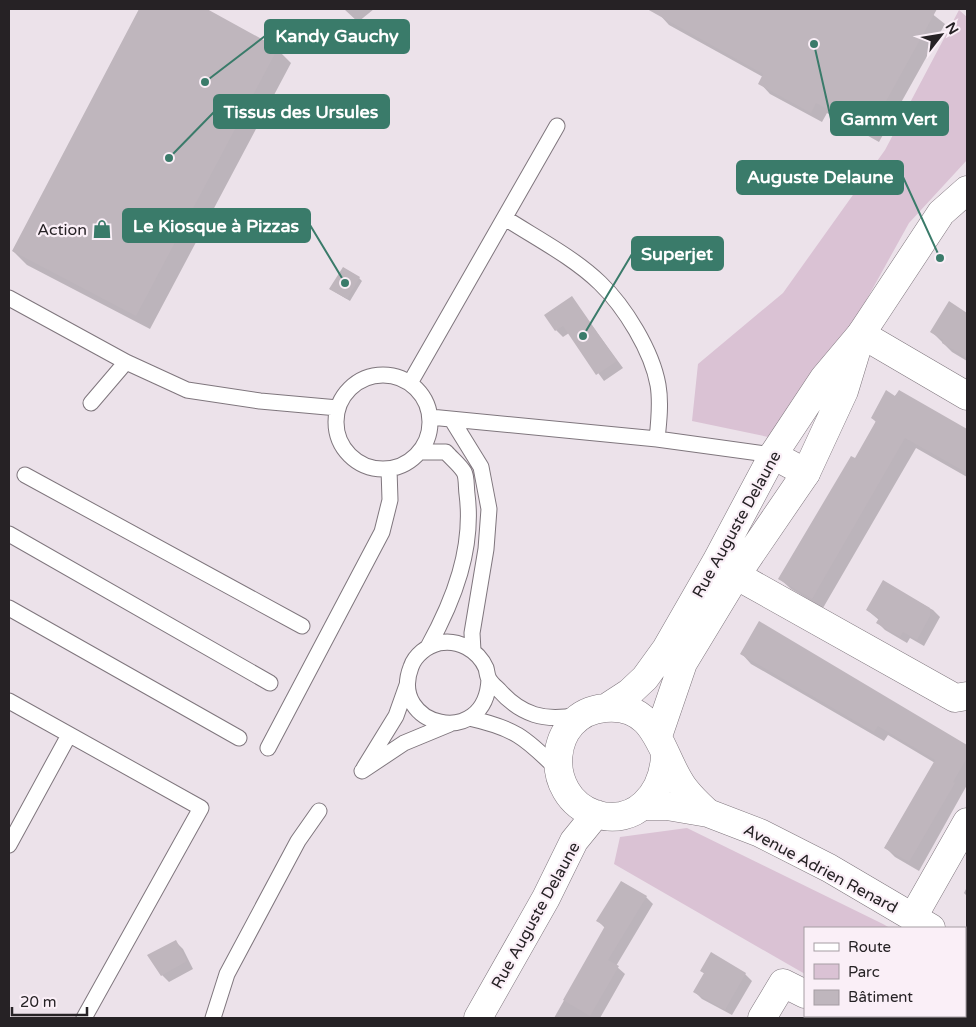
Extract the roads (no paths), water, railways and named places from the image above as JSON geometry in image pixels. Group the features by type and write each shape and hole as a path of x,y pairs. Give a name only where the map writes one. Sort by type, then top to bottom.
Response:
{"street":[{"name":"Rue Auguste Delaune","path":"661,746 683,663 727,568 773,455 824,378 861,334 941,213 967,190"},
{"name":"Rue Auguste Delaune","path":"596,711 629,693 645,678 727,568 806,474 844,391 861,334"},
{"path":"861,334 967,396"},
{"path":"773,455 806,474"},
{"path":"727,568 748,582 955,698 967,696"},
{"path":"621,709 636,714 648,723 661,746 660,784 653,796 642,806 628,813 612,816 596,814 582,808 570,797 561,784 557,768 558,752 563,736 573,723 596,711 621,709"},
{"name":"Avenue Adrien Renard","path":"661,746 680,783 708,813"},
{"name":"Avenue Adrien Renard","path":"642,806 667,806 708,813 760,833 829,868 922,923"},
{"name":"Rue Auguste Delaune","path":"478,1018 546,898 574,841 596,814"},
{"path":"922,923 967,822"},
{"path":"762,1018 794,989"}],"lane":[{"path":"410,383 557,126"},
{"path":"505,218 560,253 600,283 627,318 649,352 658,386 658,439"},
{"path":"9,298 126,362 187,390 338,408"},
{"path":"91,403 126,362"},
{"path":"381,375 396,376 410,383 420,392 427,404 430,417 426,442 420,452 411,461 388,469 373,468 358,462 346,452 339,439 336,423 338,408 349,390 366,378 381,375"},
{"path":"430,417 658,439 773,455"},
{"path":"452,420 481,467 489,509 486,549 472,633 473,651"},
{"path":"420,452 446,452 464,472 469,510 465,552 458,584 444,618 428,647 412,663 396,716 362,771 404,743 469,718 484,702 489,679"},
{"path":"268,748 382,532 390,500 388,469"},
{"path":"25,475 302,626"},
{"path":"9,534 270,683"},
{"path":"9,608 239,738"},
{"path":"428,647 440,643 451,643 463,645 473,651 481,659 489,679 513,706 558,719 596,711"},
{"path":"407,684 410,697 417,709 427,718 439,723 452,724"},
{"path":"9,702 201,808 84,1018"},
{"path":"469,718 497,724 527,739 557,768"},
{"path":"9,845 69,735"},
{"path":"214,1018 227,974 298,841 319,811"}],"place":[{"name":"Gamm Vert","path":"814,44"},
{"name":"Kandy Gauchy","path":"205,82"},
{"name":"Tissus des Ursules","path":"169,158"},
{"name":"Action","path":"102,229"},
{"name":"Auguste Delaune","path":"940,258"},
{"name":"Le Kiosque à Pizzas","path":"345,283"},
{"name":"Superjet","path":"583,336"}]}
